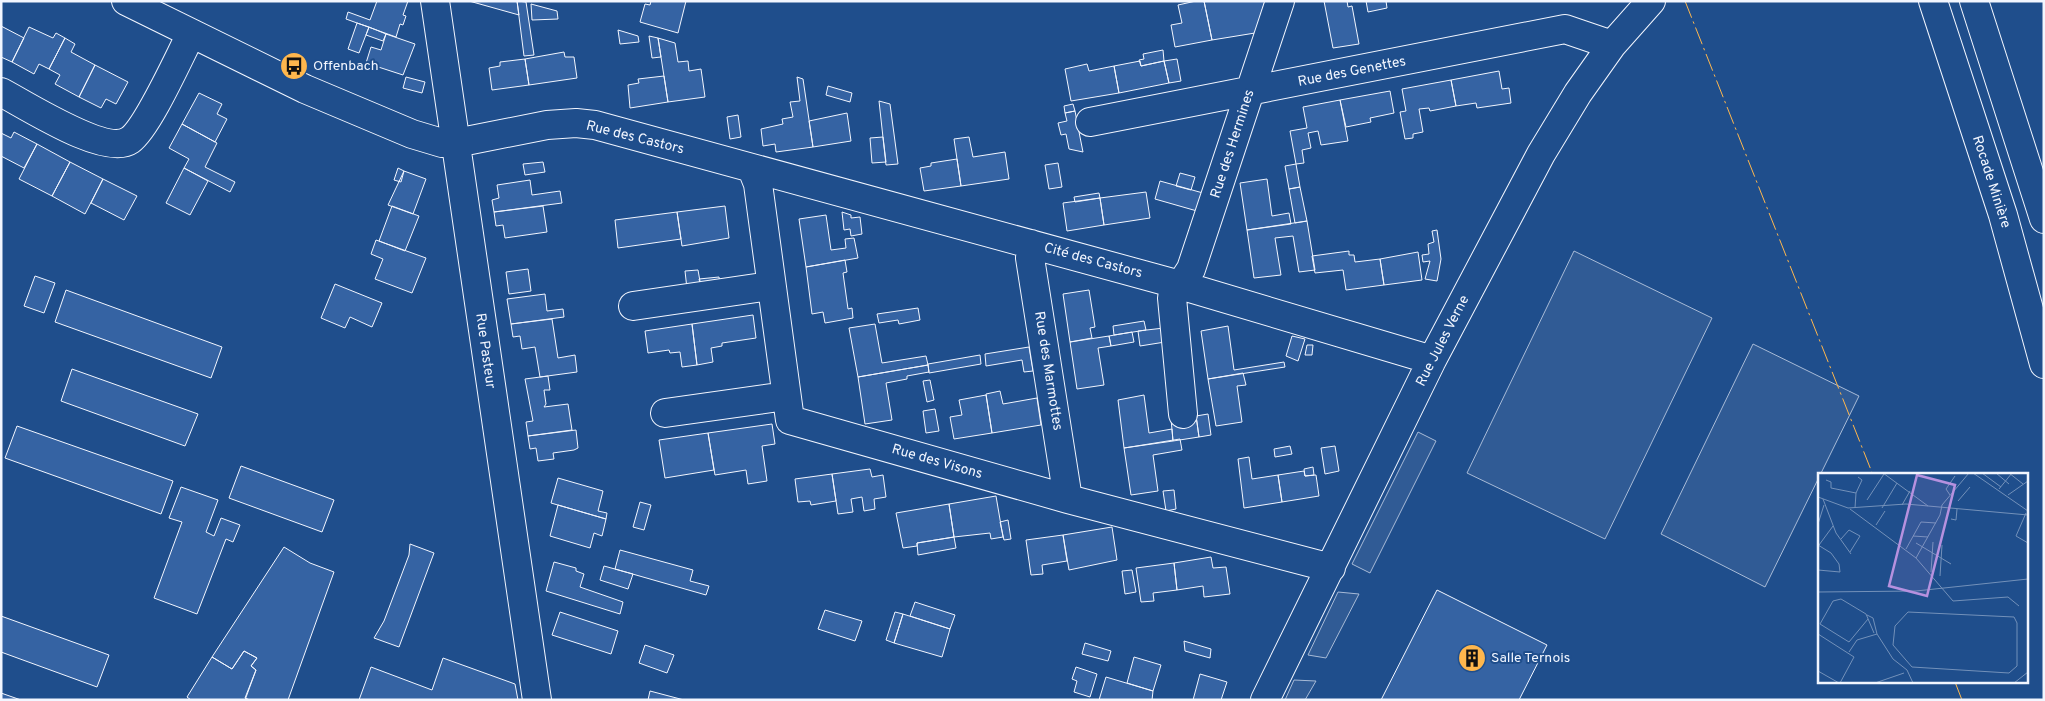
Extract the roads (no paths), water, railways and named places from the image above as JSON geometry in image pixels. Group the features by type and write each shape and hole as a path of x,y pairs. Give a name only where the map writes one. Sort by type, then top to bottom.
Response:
{"main road":[{"name":"Rue des Castors","path":"126,1 305,89 412,134 442,143 458,142 547,125 576,123 595,125 752,169"},
{"name":"Rue Pasteur","path":"435,1 458,142 487,365 537,700"},
{"name":"Rue des Hermines","path":"1183,414 1172,298 1192,269 1280,1"},
{"name":"Rue Jules Verne","path":"1265,700 1432,360 1541,154 1578,93 1612,45 1651,1"},
{"name":"Rocade Minière","path":"1933,1 2003,215 2044,364"},
{"path":"1974,1 2044,219"},
{"name":"Rue des Genettes","path":"1090,122 1565,29 1612,45"},
{"path":"1,92 94,140 112,144 129,141 142,128 190,34"},
{"name":"Cité des Castors","path":"752,169 1180,285 1432,360"},
{"name":"Rue des Visons","path":"752,169 758,184 770,286 790,420 1068,499 1331,568"},
{"name":"Rue des Marmottes","path":"1031,244 1030,258 1068,499"},
{"path":"633,306 770,286"},
{"path":"665,413 786,396"}],"place":[{"name":"Offenbach","path":"294,66"},
{"name":"Salle Ternois","path":"1472,658"}]}
